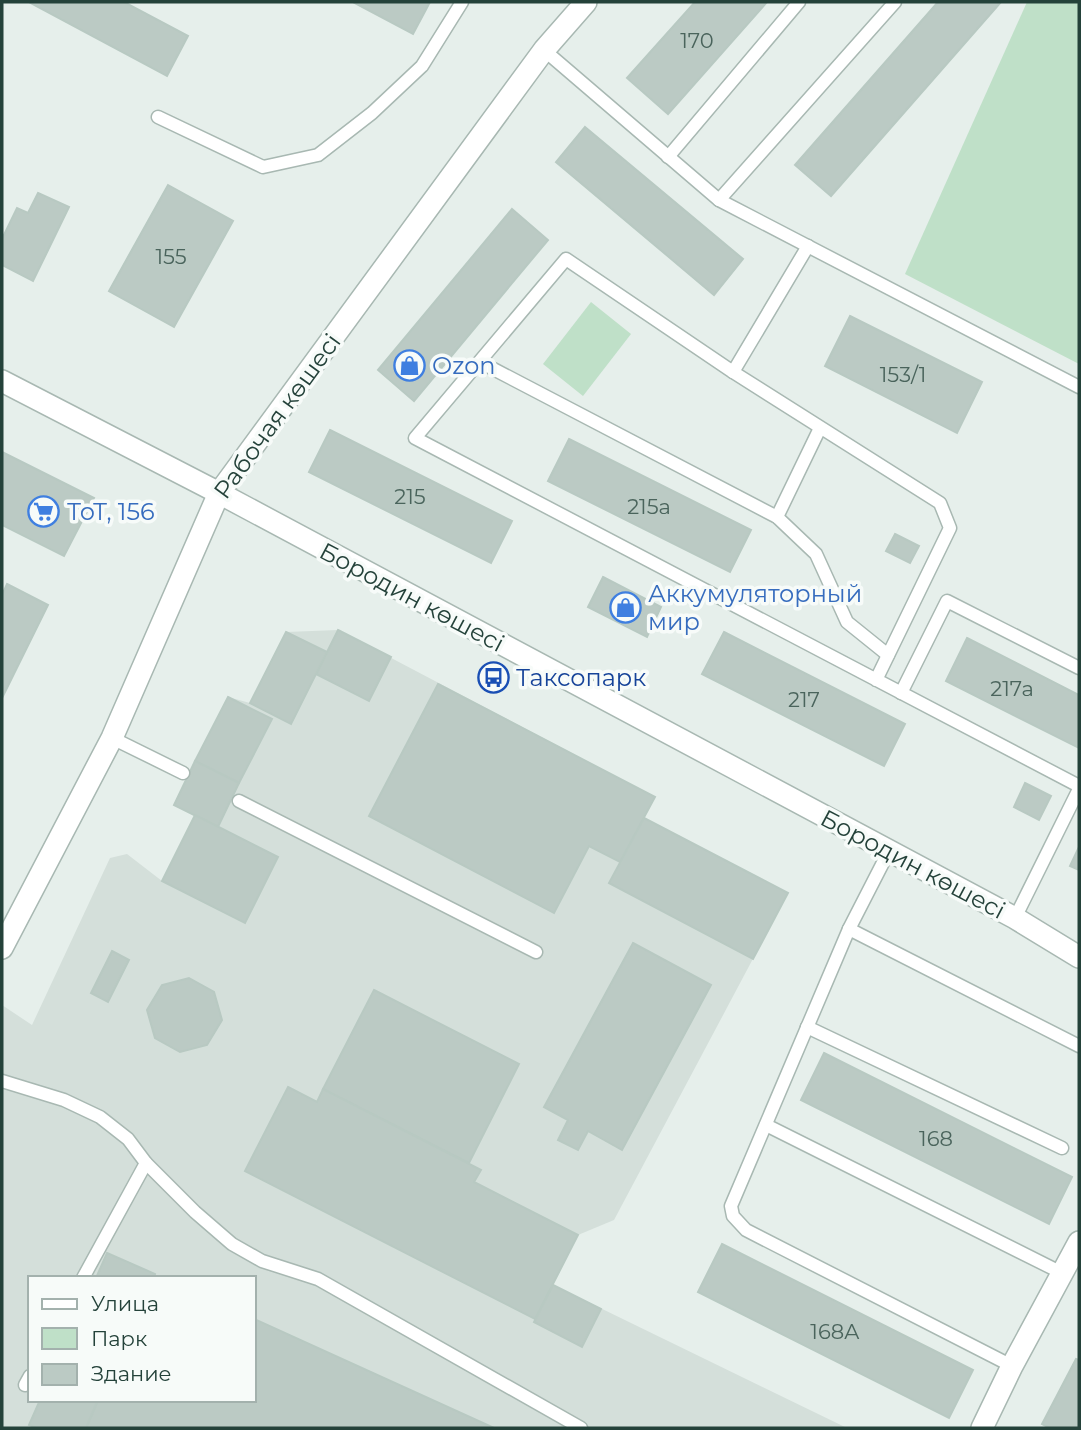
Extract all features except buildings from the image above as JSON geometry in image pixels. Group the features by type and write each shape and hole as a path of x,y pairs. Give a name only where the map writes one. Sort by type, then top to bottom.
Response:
{"street":[{"name":"Рабочая көшесі","path":"2,948 112,738 219,493 544,50 586,2"},
{"name":"Бородин көшесі","path":"2,381 219,493 1015,918 1079,957"},
{"path":"982,1428 1079,1242"}],"lane":[{"path":"158,117 264,167 318,155 372,113 422,66 462,2"},
{"path":"668,157 799,2"},
{"path":"719,200 895,2"},
{"path":"544,50 719,200 1079,387"},
{"path":"733,372 808,246"},
{"path":"876,680 950,528 940,503 733,372 566,259 415,438 1079,788 1015,918"},
{"path":"480,362 777,517 816,554 847,622 888,655"},
{"path":"777,517 820,428"},
{"path":"901,693 947,601 1079,668"},
{"path":"112,738 183,773"},
{"path":"239,802 536,952"},
{"path":"889,851 849,929 807,1027 732,1206 733,1216 739,1225 1012,1366"},
{"path":"849,929 1079,1046"},
{"path":"807,1027 1062,1148"},
{"path":"2,1081 64,1100 100,1117 128,1139 146,1163 232,1244 262,1261 317,1279 581,1428"},
{"path":"766,1125 1062,1273"},
{"path":"84,1276 146,1163"}],"shaded area":[{"path":"338,630 655,797 644,818 788,893 614,1220 578,1235 553,1285 847,1428 2,1428 2,1005 32,1025 110,858 127,854 162,881 195,816 174,805 188,776 228,697 250,703 286,632"}],"green space":[{"path":"1027,2 1079,2 1079,364 905,274"},
{"path":"591,302 631,334 583,396 543,364"}],"place":[{"name":"Ozon","path":"409,365"},
{"name":"ТоТ, 156","path":"44,511"},
{"name":"Аккумуляторный мир","path":"625,607"},
{"name":"Таксопарк","path":"493,677"}]}
